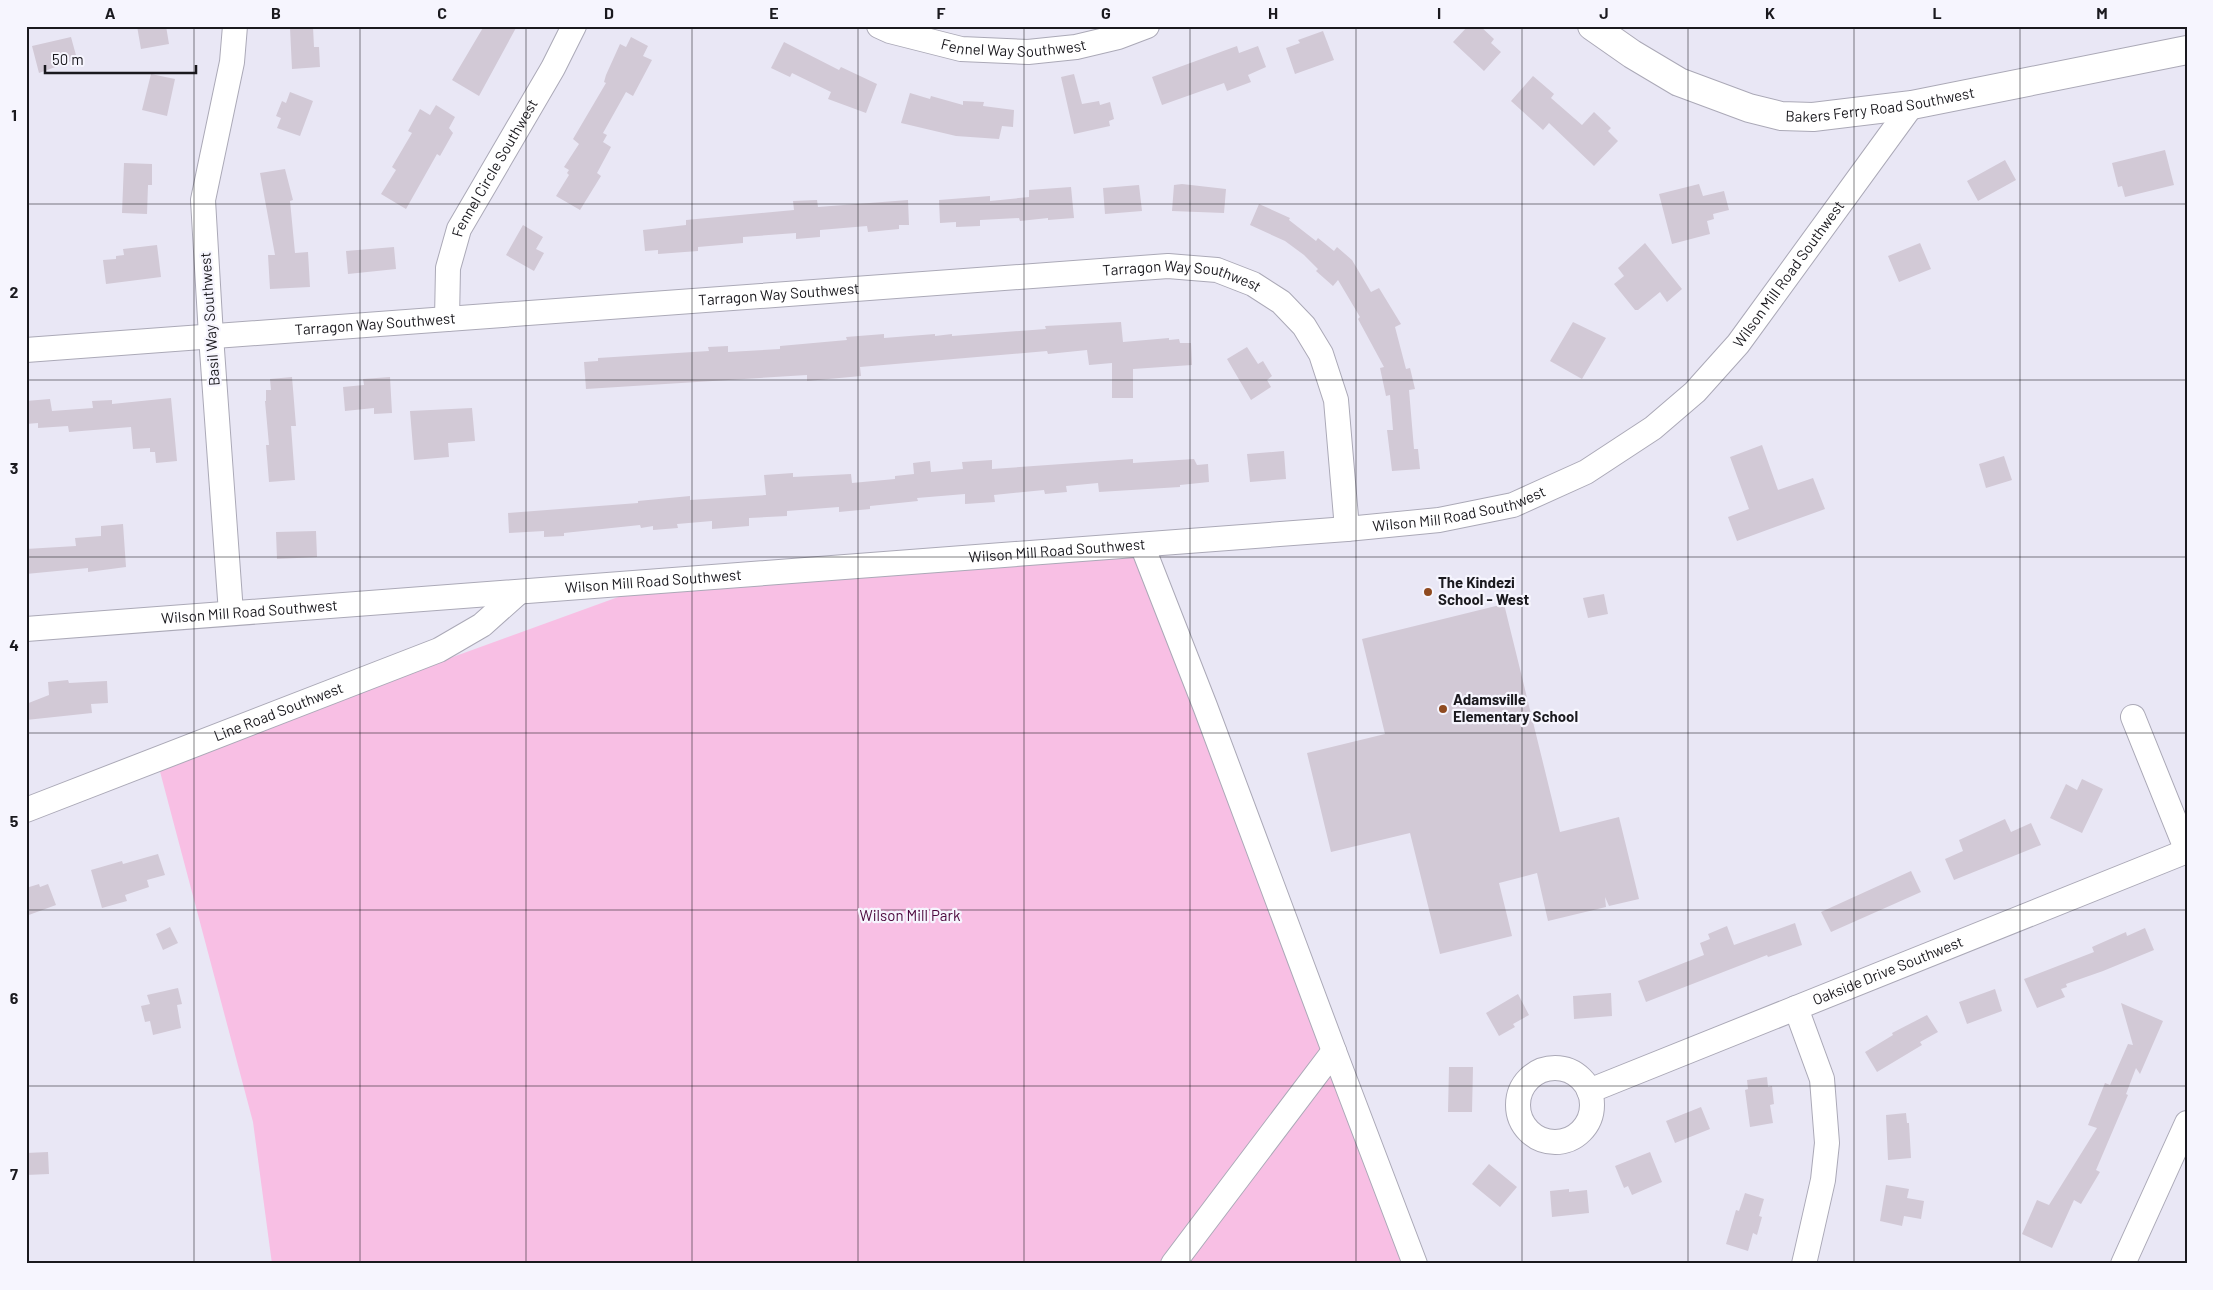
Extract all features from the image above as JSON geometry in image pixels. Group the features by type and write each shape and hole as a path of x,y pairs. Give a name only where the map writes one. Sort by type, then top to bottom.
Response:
{"street":[{"name":"Basil Way Southwest","path":"231,613 211,336 204,200 232,62 235,26"},
{"name":"Fennel Circle Southwest","path":"447,319 448,268 459,229 553,68 574,26"},
{"name":"Fennel Way Southwest","path":"879,26 890,31 961,49 1028,52 1076,47 1118,37 1147,26"},
{"name":"Bakers Ferry Road Southwest","path":"1592,26 1632,54 1679,82 1749,108 1782,116 1814,117 1912,106 2187,50"},
{"name":"Wilson Mill Road Southwest","path":"26,628 1347,529 1439,520 1513,504 1586,472 1653,428 1695,392 1738,344 1912,106"},
{"name":"Tarragon Way Southwest","path":"26,350 1168,266 1218,270 1253,284 1281,302 1304,326 1321,354 1336,400 1347,529"},
{"path":"1142,545 1205,706 1415,1264"},
{"name":"Line Road Southwest","path":"26,810 439,650 482,625 520,592"},
{"path":"2133,717 2187,851"},
{"name":"Oakside Drive Southwest","path":"1589,1091 2187,851"},
{"path":"1796,1008 1822,1078 1827,1143 1823,1180 1804,1264"},
{"path":"1173,1264 1334,1051"},
{"path":"2124,1264 2187,1123"}],"green space":[{"name":"Wilson Mill Park","path":"1151,542 1421,1264 272,1264 253,1122 158,764 654,584"}],"building":[{"path":"137,26 166,26 169,44 141,49"},
{"path":"484,26 517,26 479,96 452,80"},
{"path":"1468,26 1480,26 1494,39 1491,43 1501,52 1484,71 1453,42"},
{"path":"313,27 314,47 319,47 320,67 292,69 290,28"},
{"path":"1323,31 1334,60 1295,74 1286,48 1300,43 1298,40"},
{"path":"71,37 77,59 39,73 32,46"},
{"path":"631,37 648,46 643,56 652,60 633,96 626,92 603,133 607,135 603,142 611,147 597,173 601,176 580,210 556,196 569,175 567,173 569,170 564,167 579,144 573,139 606,83 604,82 606,75 620,44 626,47"},
{"path":"784,42 839,70 841,67 877,84 866,113 828,99 831,92 792,73 790,77 771,68"},
{"path":"1237,46 1239,53 1258,46 1266,67 1248,75 1251,82 1227,91 1224,83 1162,105 1152,77"},
{"path":"151,74 175,79 167,116 142,110"},
{"path":"1074,74 1082,104 1099,101 1100,105 1110,102 1114,119 1109,121 1110,126 1074,134 1061,77"},
{"path":"1533,76 1554,94 1551,98 1582,125 1594,112 1611,128 1608,131 1618,141 1594,166 1549,123 1543,130 1511,101"},
{"path":"290,92 313,101 300,136 277,128 281,118 276,116 282,101 286,103"},
{"path":"910,93 930,99 931,96 963,105 963,101 984,102 983,106 1014,110 1013,127 1002,126 999,139 956,136 901,123"},
{"path":"436,105 455,117 449,128 453,133 440,156 437,154 406,209 381,194 396,170 392,167 412,133 408,131 420,109 430,115"},
{"path":"2165,150 2174,185 2125,197 2122,186 2118,187 2112,163"},
{"path":"2005,160 2016,180 1978,201 1967,181"},
{"path":"124,163 152,164 152,185 148,185 147,214 122,213"},
{"path":"285,169 293,200 290,201 295,253 308,252 310,287 270,289 268,255 275,255 260,173"},
{"path":"1182,184 1226,189 1224,213 1172,211 1174,185"},
{"path":"1699,184 1703,196 1724,191 1729,210 1713,214 1714,219 1707,221 1710,234 1672,244 1659,194"},
{"path":"1139,185 1142,211 1105,214 1103,188"},
{"path":"1071,187 1074,218 1020,221 1019,218 980,220 980,226 956,227 956,222 940,223 939,200 990,196 990,201 1029,197 1029,190"},
{"path":"817,200 818,207 908,200 909,225 899,225 899,229 868,232 867,226 820,230 820,237 796,239 796,233 743,237 743,243 698,247 698,251 658,254 658,250 645,251 643,230 686,225 686,220 794,210 793,201"},
{"path":"1259,204 1290,218 1289,220 1316,241 1318,238 1334,251 1337,247 1352,260 1371,292 1379,288 1401,324 1395,327 1406,369 1410,368 1415,389 1409,390 1414,449 1418,449 1420,469 1392,471 1387,430 1393,430 1390,395 1386,396 1380,368 1384,367 1358,319 1360,317 1338,280 1333,286 1316,271 1318,269 1304,255 1285,241 1250,225"},
{"path":"523,225 543,237 536,249 544,253 534,271 506,255"},
{"path":"1645,243 1682,289 1667,302 1660,292 1638,310 1635,310 1614,284 1624,276 1618,268"},
{"path":"1920,243 1931,269 1899,282 1888,256"},
{"path":"157,245 161,277 106,284 103,260 116,259 116,256 124,255 123,249"},
{"path":"394,247 396,269 348,274 346,251"},
{"path":"1121,322 1123,342 1169,338 1169,340 1179,339 1180,343 1191,343 1192,365 1133,369 1133,398 1112,398 1112,363 1089,365 1087,350 1048,354 1047,351 860,367 861,376 807,381 807,375 586,389 584,362 598,361 598,358 709,351 708,347 728,346 728,352 780,349 780,346 847,340 846,337 884,334 884,338 935,334 935,336 952,334 952,336 1046,329 1045,326"},
{"path":"1573,322 1606,338 1582,379 1550,361"},
{"path":"1247,347 1258,364 1263,361 1272,376 1267,380 1271,387 1251,400 1227,359"},
{"path":"292,377 296,426 291,426 295,480 269,482 266,445 269,445 265,401 266,390 271,390 270,379"},
{"path":"390,377 392,413 374,414 374,408 345,411 343,387 364,385 363,379"},
{"path":"171,398 177,461 156,463 155,452 150,452 150,448 133,449 131,427 69,432 68,426 38,428 38,423 26,424 26,401 50,399 52,411 93,408 92,401 112,400 112,404"},
{"path":"472,408 475,441 448,443 449,457 414,460 410,411"},
{"path":"1762,445 1778,490 1813,478 1825,509 1737,541 1728,517 1749,509 1730,457"},
{"path":"1284,451 1286,479 1250,482 1247,454"},
{"path":"2004,456 2012,480 1986,488 1979,464"},
{"path":"1133,459 1133,463 1194,459 1197,465 1208,464 1209,482 1180,485 1180,487 1099,492 1098,483 1066,486 1067,492 1045,494 1044,490 994,495 995,502 965,504 965,494 917,498 918,501 870,506 870,509 839,512 839,507 787,511 787,516 749,518 749,526 712,529 712,521 677,524 678,528 653,530 653,526 641,528 640,525 564,533 564,536 544,537 544,531 509,533 508,513 638,503 638,501 690,496 690,500 766,495 764,475 793,473 793,477 851,474 852,483 895,479 895,476 914,474 913,463 930,461 931,472 963,469 962,462 992,460 992,469"},
{"path":"123,524 126,567 88,572 88,568 26,574 26,549 76,546 75,538 101,536 101,526"},
{"path":"316,531 317,557 277,559 276,532"},
{"path":"1604,594 1608,614 1588,618 1583,598"},
{"path":"1504,604 1560,832 1619,817 1639,899 1609,906 1605,897 1606,907 1548,921 1537,873 1499,883 1512,936 1440,954 1410,833 1331,852 1307,753 1385,734 1362,639"},
{"path":"68,680 69,683 107,681 108,703 91,704 92,713 26,720 26,704 49,695 48,682"},
{"path":"2082,779 2103,789 2082,833 2050,818 2066,784 2077,790"},
{"path":"2005,819 2011,832 2031,823 2041,845 1954,880 1945,859 1963,851 1959,840"},
{"path":"158,854 165,875 147,880 149,887 125,895 127,901 102,908 91,870 122,861 123,864"},
{"path":"1911,871 1921,892 1831,932 1821,912"},
{"path":"39,884 40,887 48,884 56,905 26,916 26,888"},
{"path":"1795,923 1802,945 1768,957 1767,955 1646,1002 1638,981 1704,955 1700,943 1710,939 1708,934 1727,926 1734,945"},
{"path":"170,927 178,943 163,950 156,934"},
{"path":"2145,928 2154,950 2066,984 2067,987 2061,989 2065,997 2037,1008 2024,979 2094,952 2092,947 2126,932 2127,936"},
{"path":"178,988 182,1004 177,1005 181,1028 153,1035 150,1021 145,1022 141,1006 150,1004 147,995"},
{"path":"1995,989 2002,1011 1967,1024 1959,1002"},
{"path":"1611,993 1612,1016 1574,1019 1573,996"},
{"path":"1518,994 1529,1015 1513,1024 1515,1027 1499,1036 1486,1013"},
{"path":"2121,1003 2163,1021 2140,1074 2136,1068 2126,1094 2128,1095 2096,1170 2100,1172 2081,1204 2074,1200 2052,1248 2022,1234 2037,1200 2049,1205 2097,1128 2088,1125 2105,1083 2110,1085 2128,1044 2133,1045"},
{"path":"1927,1015 1938,1032 1920,1042 1922,1045 1877,1072 1865,1052 1893,1035 1892,1033"},
{"path":"1449,1067 1473,1067 1472,1112 1448,1112"},
{"path":"1767,1077 1768,1087 1772,1086 1774,1104 1770,1105 1773,1123 1750,1127 1745,1090 1748,1089 1747,1080"},
{"path":"1701,1107 1710,1129 1675,1143 1666,1121"},
{"path":"1906,1113 1907,1123 1909,1123 1911,1158 1888,1160 1886,1115"},
{"path":"48,1152 49,1174 26,1175 26,1153"},
{"path":"1650,1152 1662,1182 1632,1195 1628,1186 1624,1188 1615,1166"},
{"path":"1489,1164 1517,1187 1500,1207 1472,1184"},
{"path":"1886,1185 1909,1189 1907,1198 1924,1201 1921,1219 1904,1216 1902,1226 1880,1221"},
{"path":"1569,1189 1569,1192 1587,1190 1589,1213 1552,1217 1550,1191"},
{"path":"1745,1193 1764,1199 1759,1216 1762,1217 1757,1235 1753,1233 1748,1251 1726,1244 1736,1210 1739,1211"}],"place":[{"name":"The Kindezi School - West","path":"1428,592"},
{"name":"Adamsville Elementary School","path":"1443,709"}]}
